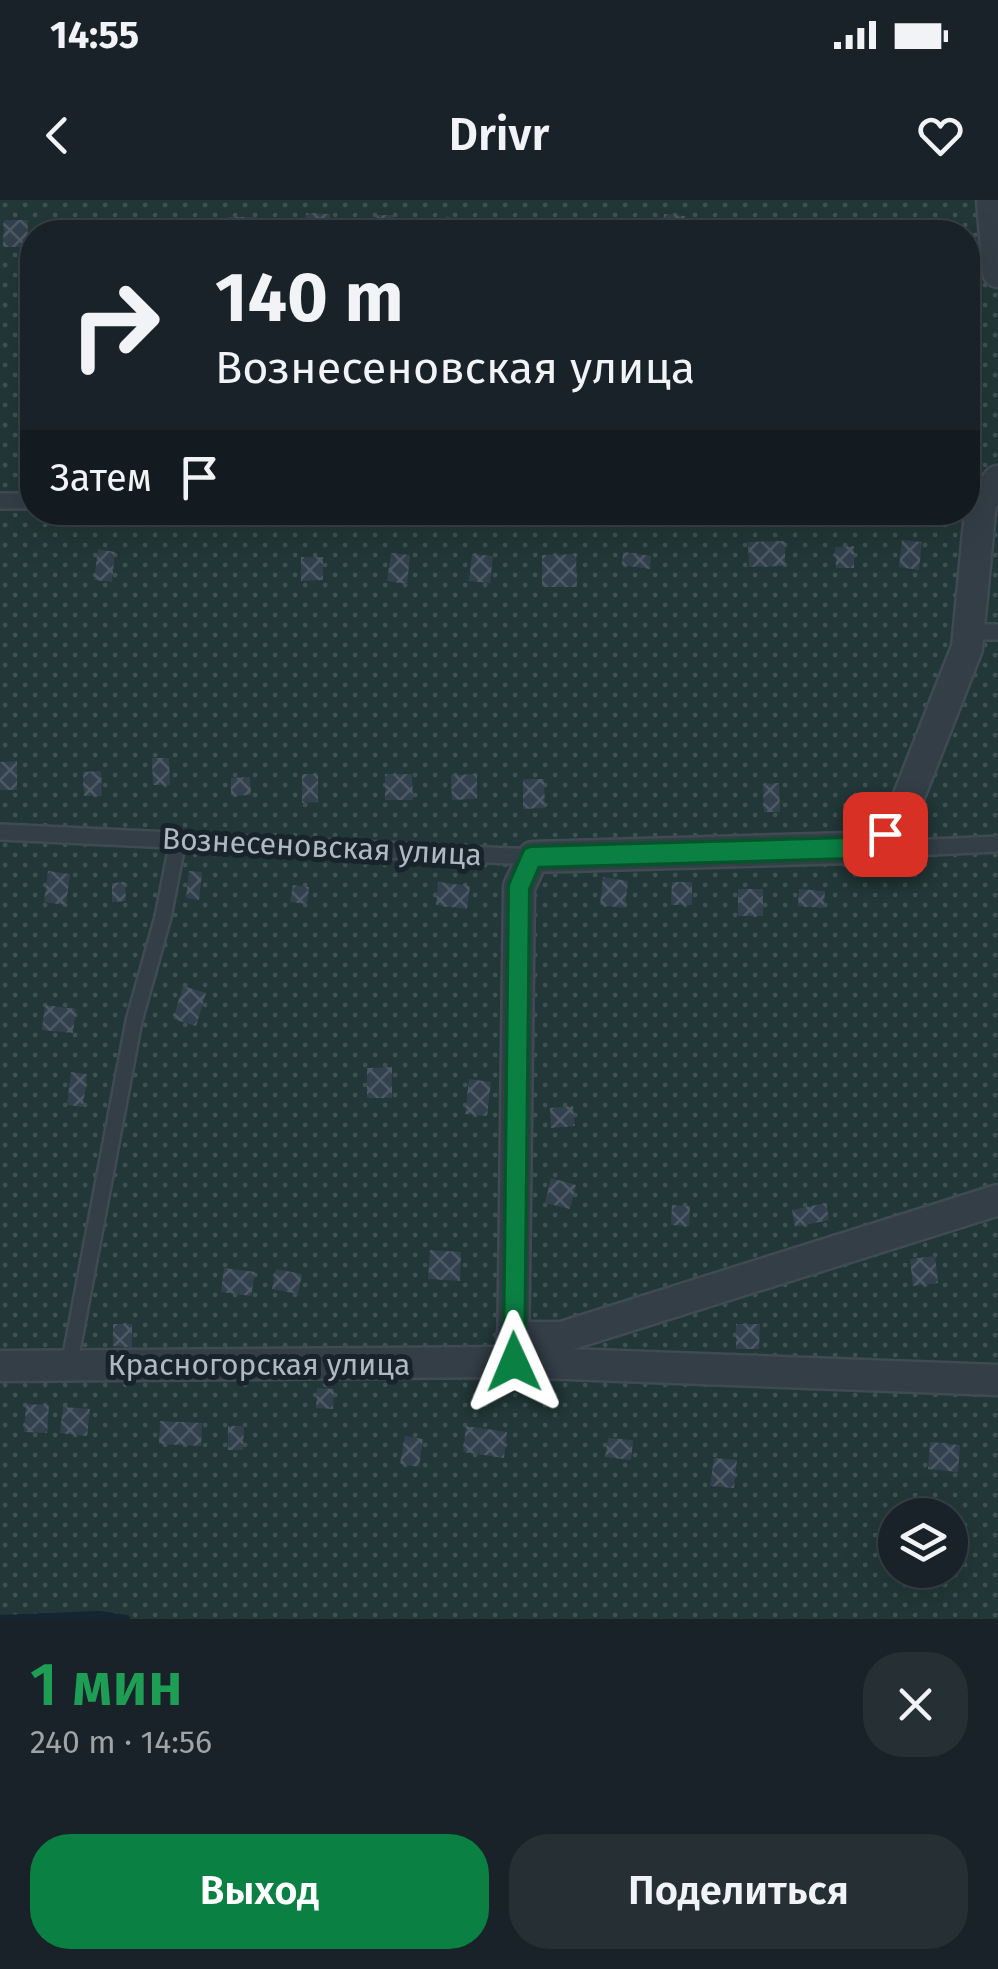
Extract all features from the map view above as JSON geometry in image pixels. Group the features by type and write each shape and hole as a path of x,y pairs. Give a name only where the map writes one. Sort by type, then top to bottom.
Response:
{"street":[{"path":"992,200 998,272"},
{"path":"885,834 905,806 968,648 984,632 986,496"},
{"name":"Вознесеновская улица","path":"532,857 849,848 885,834"},
{"path":"532,857 519,887 513,1350 998,1200"},
{"name":"Красногорская улица","path":"0,1366 513,1350 998,1380"}],"lane":[{"name":"Вознесеновская улица","path":"0,832 532,857"},
{"path":"885,834 909,848 998,844"},
{"path":"69,1366 134,1021 163,917 178,840"}],"green space":[{"path":"0,200 998,200 998,1619 0,1619"}],"building":[{"path":"306,213 330,214 330,220 306,220"},
{"path":"664,214 685,216 685,220 664,220"},
{"path":"377,215 393,215 393,220 377,220"},
{"path":"228,217 255,217 255,220 228,220"},
{"path":"4,220 20,220 20,247 3,247"},
{"path":"902,540 922,542 919,570 899,567"},
{"path":"785,541 785,566 749,567 748,542"},
{"path":"854,546 854,568 836,568 835,547"},
{"path":"98,549 115,552 112,582 94,580"},
{"path":"623,552 651,556 650,569 622,565"},
{"path":"391,553 410,555 407,584 387,581"},
{"path":"472,554 493,556 490,583 469,581"},
{"path":"576,554 577,587 542,587 542,555"},
{"path":"301,557 323,557 323,580 301,581"},
{"path":"152,758 169,758 170,785 153,785"},
{"path":"17,761 17,790 0,790 0,762"},
{"path":"101,771 102,796 84,796 83,772"},
{"path":"302,774 318,774 318,802 302,803"},
{"path":"385,774 412,774 413,800 385,800"},
{"path":"477,774 477,799 452,800 451,775"},
{"path":"250,777 251,795 231,796 231,778"},
{"path":"523,779 544,779 545,808 523,809"},
{"path":"779,783 780,812 764,812 763,784"},
{"path":"48,871 70,874 66,905 44,902"},
{"path":"189,871 202,872 199,900 186,898"},
{"path":"603,877 628,881 625,908 600,905"},
{"path":"125,882 126,901 112,902 112,883"},
{"path":"438,882 470,886 467,909 436,905"},
{"path":"672,882 692,882 692,905 671,905"},
{"path":"293,885 309,887 307,904 290,902"},
{"path":"738,889 763,889 763,916 738,916"},
{"path":"799,889 825,891 824,908 798,906"},
{"path":"183,986 206,993 196,1026 173,1019"},
{"path":"45,1005 76,1009 73,1033 42,1030"},
{"path":"392,1067 392,1098 367,1098 367,1068"},
{"path":"71,1072 87,1074 83,1107 67,1105"},
{"path":"469,1079 491,1082 487,1116 465,1114"},
{"path":"573,1106 575,1126 551,1128 550,1108"},
{"path":"551,1178 576,1185 570,1209 545,1203"},
{"path":"826,1203 829,1220 795,1227 792,1210"},
{"path":"672,1205 690,1206 689,1226 671,1225"},
{"path":"430,1250 461,1252 460,1281 428,1279"},
{"path":"935,1256 938,1283 913,1286 910,1259"},
{"path":"224,1268 255,1272 251,1296 221,1292"},
{"path":"276,1269 302,1274 298,1294 272,1289"},
{"path":"113,1324 132,1324 132,1347 113,1346"},
{"path":"736,1324 760,1324 759,1349 736,1349"},
{"path":"317,1388 334,1389 333,1409 316,1408"},
{"path":"26,1404 49,1405 47,1433 24,1432"},
{"path":"63,1407 90,1409 87,1436 60,1433"},
{"path":"160,1421 202,1423 201,1446 159,1444"},
{"path":"228,1426 244,1426 243,1450 228,1450"},
{"path":"466,1426 507,1432 504,1458 463,1452"},
{"path":"405,1436 423,1439 419,1467 400,1464"},
{"path":"608,1438 633,1440 631,1460 605,1457"},
{"path":"930,1442 960,1445 958,1472 928,1469"},
{"path":"714,1458 737,1460 734,1488 710,1486"}],"waterway":[{"path":"0,1619 99,1615 126,1619"}],"route":[{"path":"514,1362 519,887 532,857 849,848 885,834"}]}
